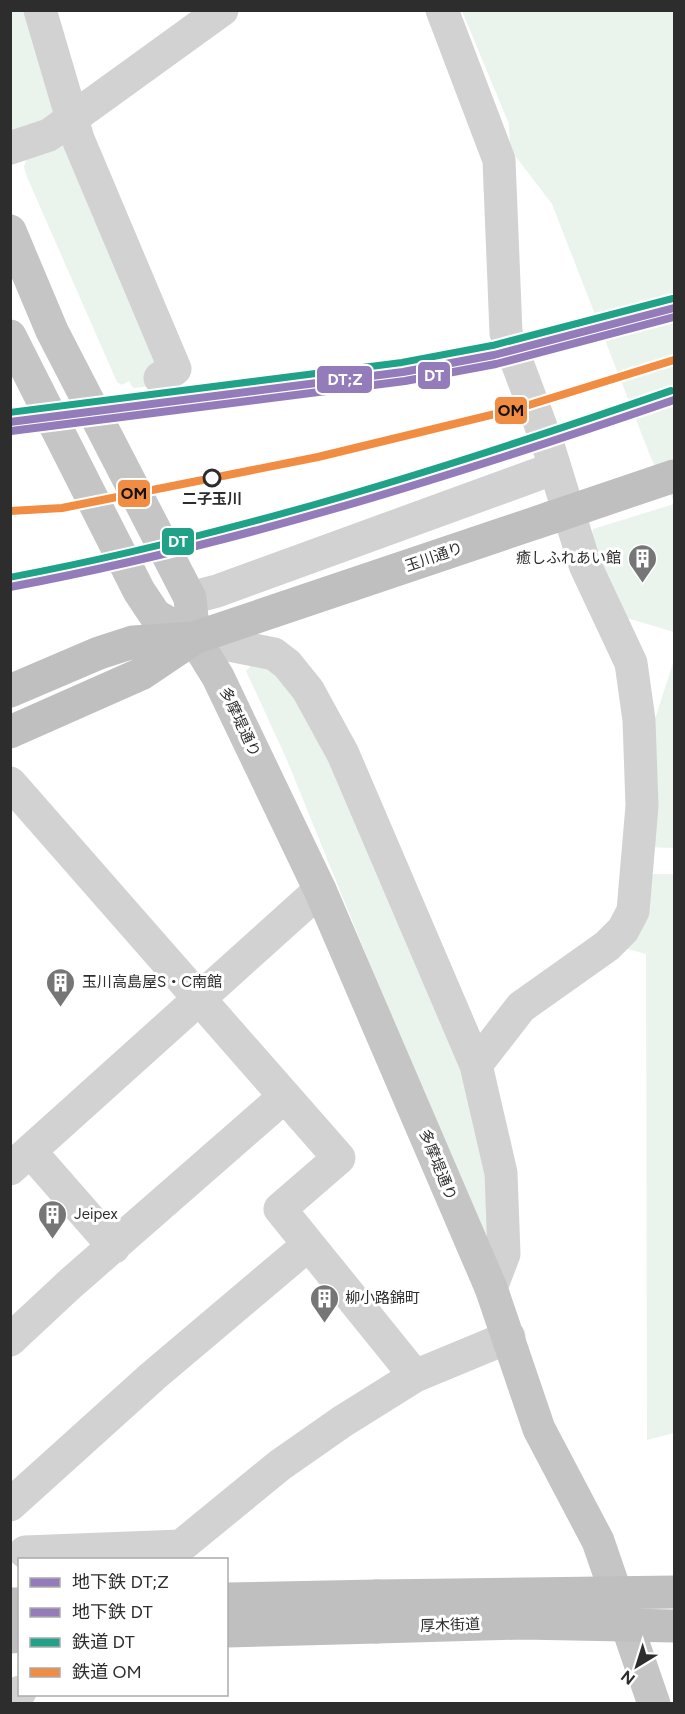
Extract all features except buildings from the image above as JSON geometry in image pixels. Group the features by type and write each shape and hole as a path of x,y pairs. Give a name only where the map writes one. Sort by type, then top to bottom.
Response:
{"highway":[{"name":"玉川通り","path":"10,691 99,653 133,642 194,638 675,476"},
{"name":"玉川通り","path":"10,732 141,674 194,638"},
{"name":"厚木街道","path":"228,1599 675,1592"},
{"name":"厚木街道","path":"228,1631 522,1623 675,1626"}],"main road":[{"name":"多摩堤通り","path":"10,231 57,341 190,598 194,638 218,677 320,890 491,1288 539,1429 598,1541 654,1704"},
{"name":"多摩堤通り","path":"10,336 139,591 155,615 194,638"}],"street":[{"path":"40,10 71,120 175,369 160,378"},
{"path":"10,148 50,135 222,10"},
{"path":"442,10 499,160 506,333 555,468 585,565 631,663 639,720 642,806 633,911 623,930 607,946 521,1007 476,1065"},
{"path":"190,598 555,468"},
{"path":"194,638 274,654 287,664 308,690 343,754 476,1065 501,1173 504,1254 491,1288"},
{"path":"10,783 339,1158 280,1209 415,1376"},
{"path":"114,1247 20,1160 320,890"},
{"path":"10,1340 285,1096"},
{"path":"10,1505 153,1376 308,1245"},
{"path":"20,1547 181,1546 280,1465 343,1421 415,1376 509,1337"}],"shaded area":[{"path":"10,11 32,11 65,110 11,134"},
{"path":"462,11 674,11 674,501 651,458 552,204 510,149 509,124"},
{"path":"67,143 164,366 154,386 133,388 129,381 122,385 117,382 27,177 24,167 29,152"},
{"path":"674,504 674,632 610,613 591,540 593,529"},
{"path":"674,660 674,848 646,847 642,759"},
{"path":"254,662 259,662 300,695 460,1049 489,1147 489,1242 388,1009 287,760 246,671"},
{"path":"653,874 674,874 674,1433 647,1440 646,954 621,947 641,913"}],"metro line":[{"name":"DT;Z","path":"10,422 403,372 494,355 674,308"},
{"name":"DT","path":"11,431 405,381 496,364 674,317"},
{"name":"DT;Z","path":"10,587 95,570 263,529 428,481 674,400"}],"rail line":[{"name":"DT","path":"10,413 402,363 492,346 672,299"},
{"name":"OM","path":"10,511 62,508 318,457 516,409 674,360"},
{"name":"DT","path":"10,578 95,561 262,520 426,472 671,391"}],"place":[{"name":"二子玉川","path":"212,478"},
{"name":"癒しふれあい館","path":"642,584"},
{"name":"玉川高島屋S・C南館","path":"61,1008"},
{"name":"Jeipex","path":"53,1240"},
{"name":"柳小路錦町","path":"324,1324"}]}
